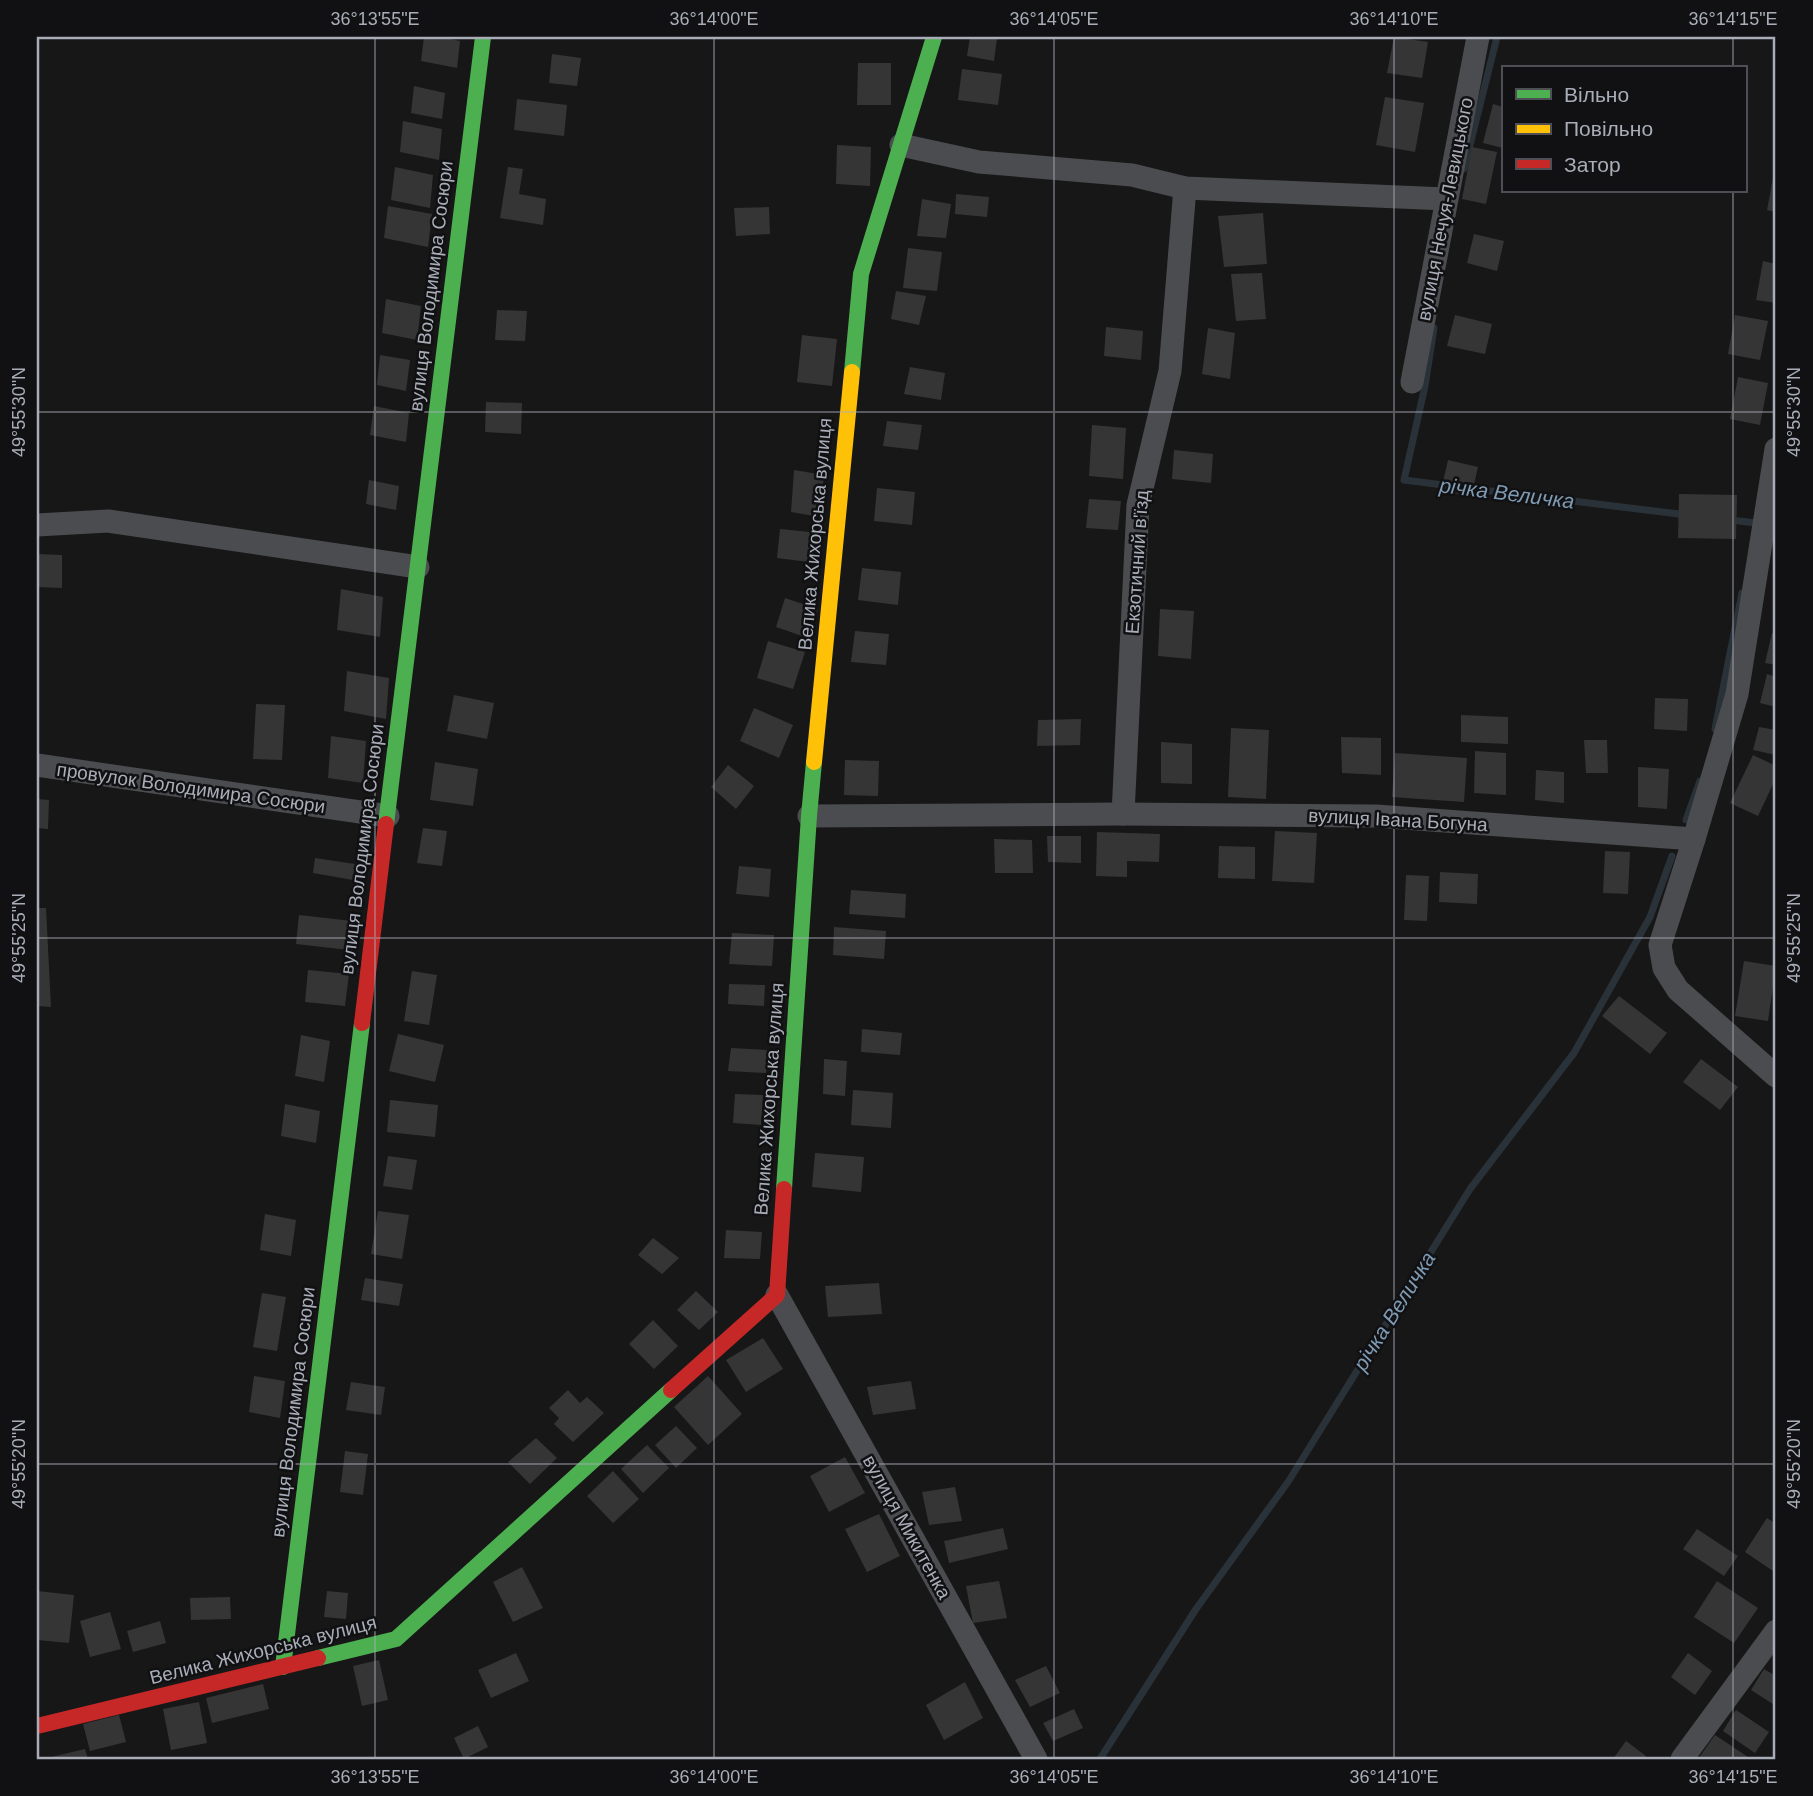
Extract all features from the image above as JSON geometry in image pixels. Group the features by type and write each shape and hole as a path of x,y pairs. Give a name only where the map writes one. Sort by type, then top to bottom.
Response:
{"street":[{"name":"вулиця Володимира Сосюри","path":"283,1667 483,37"},
{"name":"Велика Жихорська вулиця","path":"37,1726 396,1639 777,1295 809,816 861,274 934,37"},
{"name":"вулиця Нечуя-Левицького","path":"1412,382 1478,37"},
{"path":"901,145 979,162 1132,175 1185,188 1446,199"},
{"name":"Екзотичний в'їзд","path":"1124,814 1138,505 1170,371 1185,188"},
{"path":"1776,449 1737,694 1660,945 1664,968 1678,990 1776,1076"},
{"path":"37,525 108,521 418,568"},
{"name":"провулок Володимира Сосюри","path":"37,765 388,816"},
{"name":"вулиця Івана Богуна","path":"809,816 1376,816 1694,839"},
{"name":"вулиця Микитенка","path":"777,1295 1036,1759"},
{"path":"1682,1759 1776,1631"}],"building":[{"path":"424,37 460,41 457,68 421,61"},
{"path":"970,37 997,38 994,61 967,56"},
{"path":"1394,37 1428,42 1422,78 1387,73"},
{"path":"552,54 581,58 577,86 549,83"},
{"path":"858,63 891,63 891,105 857,105"},
{"path":"962,69 1002,74 998,105 958,100"},
{"path":"414,86 445,93 442,119 411,113"},
{"path":"1385,97 1424,103 1415,152 1376,145"},
{"path":"517,99 567,105 564,136 514,130"},
{"path":"1493,104 1502,107 1502,148 1483,143"},
{"path":"403,121 442,129 439,160 400,152"},
{"path":"837,145 871,147 870,186 836,184"},
{"path":"1472,147 1497,152 1486,204 1462,199"},
{"path":"395,167 433,175 430,208 391,200"},
{"path":"508,167 523,169 519,194 546,199 543,225 500,218"},
{"path":"1776,167 1776,212 1767,210"},
{"path":"956,194 989,197 987,217 955,214"},
{"path":"922,199 951,204 946,238 917,236"},
{"path":"388,206 432,214 428,247 384,238"},
{"path":"769,207 770,234 736,236 734,208"},
{"path":"1263,213 1267,264 1224,267 1218,216"},
{"path":"1474,234 1504,241 1497,271 1467,263"},
{"path":"908,248 942,252 937,291 903,288"},
{"path":"1763,261 1776,264 1776,303 1756,300"},
{"path":"1262,273 1266,319 1236,321 1231,274"},
{"path":"896,291 926,296 919,325 891,319"},
{"path":"386,299 421,306 417,340 382,333"},
{"path":"497,310 527,311 525,341 495,340"},
{"path":"1455,315 1492,324 1485,354 1447,346"},
{"path":"1735,315 1768,321 1760,360 1728,354"},
{"path":"1106,327 1143,331 1141,360 1104,356"},
{"path":"1208,328 1235,333 1230,379 1202,374"},
{"path":"802,335 837,339 832,386 797,382"},
{"path":"380,355 410,360 406,391 377,385"},
{"path":"910,367 945,373 941,400 904,394"},
{"path":"1738,377 1768,383 1760,425 1730,419"},
{"path":"486,402 522,403 521,434 485,432"},
{"path":"374,406 409,413 406,442 370,435"},
{"path":"887,421 922,425 918,450 883,446"},
{"path":"1092,425 1126,428 1123,479 1089,476"},
{"path":"1174,450 1213,454 1211,483 1172,479"},
{"path":"1448,460 1478,467 1471,497 1441,490"},
{"path":"794,470 824,475 820,517 791,512"},
{"path":"369,480 399,486 396,510 366,504"},
{"path":"877,488 915,492 912,525 874,521"},
{"path":"1679,494 1737,495 1736,539 1678,538"},
{"path":"1089,499 1121,501 1118,530 1086,528"},
{"path":"780,529 820,533 817,563 777,558"},
{"path":"37,554 62,555 62,588 37,587"},
{"path":"862,568 901,572 898,605 858,600"},
{"path":"341,589 383,597 380,637 337,630"},
{"path":"785,598 818,609 808,638 776,627"},
{"path":"1160,609 1194,611 1191,659 1158,656"},
{"path":"855,631 889,634 886,665 851,662"},
{"path":"1772,633 1776,633 1776,665 1765,663"},
{"path":"768,641 805,652 793,689 757,678"},
{"path":"347,671 389,678 386,719 344,711"},
{"path":"1767,674 1776,677 1776,707 1760,703"},
{"path":"454,695 494,703 487,739 447,731"},
{"path":"1655,698 1688,699 1687,731 1654,729"},
{"path":"256,704 285,705 282,760 253,759"},
{"path":"754,708 793,725 779,758 740,741"},
{"path":"1461,715 1508,717 1508,744 1461,742"},
{"path":"1081,719 1080,745 1037,746 1038,720"},
{"path":"1759,727 1776,730 1776,755 1753,750"},
{"path":"1231,728 1269,730 1266,799 1228,797"},
{"path":"331,736 366,741 363,783 328,778"},
{"path":"1341,737 1381,738 1381,775 1342,773"},
{"path":"1584,740 1607,740 1608,773 1586,773"},
{"path":"1161,742 1192,744 1192,784 1161,783"},
{"path":"1475,751 1506,753 1506,795 1474,793"},
{"path":"1395,753 1467,758 1464,802 1392,797"},
{"path":"1753,755 1776,766 1776,778 1758,816 1730,803"},
{"path":"845,760 879,761 878,796 844,795"},
{"path":"435,762 478,769 473,806 430,800"},
{"path":"728,765 754,786 736,809 711,787"},
{"path":"1638,767 1669,769 1667,809 1638,807"},
{"path":"1536,770 1564,772 1564,803 1535,800"},
{"path":"37,799 49,800 48,829 37,828"},
{"path":"423,828 447,831 442,866 417,863"},
{"path":"1275,831 1317,833 1314,883 1272,881"},
{"path":"1097,832 1160,834 1159,862 1127,861 1127,877 1096,876"},
{"path":"1047,836 1081,836 1081,863 1048,862"},
{"path":"994,839 1032,840 1033,873 995,873"},
{"path":"1219,846 1255,847 1255,879 1218,878"},
{"path":"1605,851 1630,852 1628,894 1603,893"},
{"path":"315,858 355,864 353,880 313,873"},
{"path":"739,866 771,869 769,897 736,894"},
{"path":"1440,872 1478,874 1477,904 1439,902"},
{"path":"1406,875 1429,876 1427,921 1404,920"},
{"path":"851,890 906,894 905,918 849,914"},
{"path":"37,908 46,908 51,1007 37,1006"},
{"path":"299,915 352,921 349,950 296,944"},
{"path":"834,927 886,931 884,959 833,955"},
{"path":"732,933 774,935 772,966 729,964"},
{"path":"1744,961 1776,966 1768,1021 1735,1016"},
{"path":"308,970 349,974 345,1006 305,1002"},
{"path":"412,971 437,975 429,1025 404,1021"},
{"path":"729,984 765,985 764,1006 728,1004"},
{"path":"1619,996 1667,1033 1650,1054 1602,1016"},
{"path":"862,1029 902,1033 900,1055 861,1052"},
{"path":"398,1034 444,1045 435,1082 389,1071"},
{"path":"301,1035 330,1041 324,1082 295,1076"},
{"path":"731,1048 767,1050 766,1073 728,1071"},
{"path":"824,1059 847,1061 845,1096 823,1094"},
{"path":"1701,1059 1738,1087 1720,1110 1683,1082"},
{"path":"853,1090 893,1093 891,1128 851,1125"},
{"path":"735,1094 763,1095 761,1125 733,1123"},
{"path":"390,1100 438,1105 435,1137 387,1132"},
{"path":"285,1104 320,1111 316,1143 281,1136"},
{"path":"815,1153 864,1157 861,1192 812,1187"},
{"path":"388,1156 417,1160 412,1190 383,1186"},
{"path":"378,1211 409,1215 402,1259 371,1254"},
{"path":"265,1214 296,1220 291,1256 260,1250"},
{"path":"726,1230 762,1232 760,1259 724,1258"},
{"path":"653,1238 679,1258 662,1274 638,1255"},
{"path":"365,1278 403,1284 399,1306 361,1300"},
{"path":"879,1283 882,1314 828,1317 825,1286"},
{"path":"696,1291 718,1312 699,1330 677,1310"},
{"path":"262,1293 286,1297 277,1351 253,1347"},
{"path":"653,1320 678,1346 654,1369 629,1344"},
{"path":"763,1338 783,1369 746,1392 726,1360"},
{"path":"254,1376 285,1381 280,1418 249,1412"},
{"path":"708,1376 742,1414 708,1445 674,1407"},
{"path":"911,1381 916,1409 873,1415 867,1387"},
{"path":"351,1382 385,1387 381,1415 346,1410"},
{"path":"568,1390 580,1403 587,1397 604,1413 573,1442 554,1424 559,1418 549,1408"},
{"path":"676,1426 697,1448 676,1468 655,1445"},
{"path":"536,1438 557,1458 530,1484 508,1462"},
{"path":"647,1445 669,1468 643,1493 621,1469"},
{"path":"345,1451 368,1454 363,1495 340,1492"},
{"path":"845,1457 865,1493 829,1512 810,1476"},
{"path":"613,1471 639,1499 613,1523 587,1496"},
{"path":"955,1487 962,1521 929,1525 922,1492"},
{"path":"879,1514 900,1556 867,1572 845,1529"},
{"path":"1767,1518 1776,1524 1776,1573 1745,1552"},
{"path":"1003,1528 1008,1549 949,1563 944,1541"},
{"path":"1697,1529 1738,1556 1724,1576 1683,1549"},
{"path":"522,1567 543,1608 513,1622 493,1582"},
{"path":"999,1581 1007,1618 973,1623 966,1586"},
{"path":"1717,1581 1758,1608 1734,1643 1694,1617"},
{"path":"37,1591 74,1595 69,1643 37,1640"},
{"path":"327,1591 348,1593 346,1619 324,1617"},
{"path":"230,1597 231,1619 191,1620 190,1598"},
{"path":"110,1612 121,1649 90,1657 80,1621"},
{"path":"160,1621 166,1643 133,1652 127,1631"},
{"path":"516,1653 529,1681 491,1698 478,1670"},
{"path":"1688,1653 1712,1671 1695,1695 1671,1677"},
{"path":"379,1660 388,1700 362,1706 353,1666"},
{"path":"1046,1666 1060,1693 1030,1707 1015,1680"},
{"path":"1764,1669 1776,1676 1776,1706 1751,1690"},
{"path":"965,1682 983,1718 944,1740 926,1705"},
{"path":"263,1684 269,1709 212,1723 206,1698"},
{"path":"199,1702 207,1743 171,1750 163,1709"},
{"path":"1074,1709 1083,1728 1053,1741 1043,1723"},
{"path":"1736,1710 1769,1732 1755,1753 1723,1731"},
{"path":"119,1715 126,1742 90,1751 83,1724"},
{"path":"478,1726 488,1747 464,1759 454,1738"},
{"path":"1715,1735 1751,1759 1698,1759"},
{"path":"1626,1741 1646,1756 1644,1759 1613,1759"},
{"path":"85,1749 88,1759 51,1757"}],"waterway":[{"name":"річка Величка","path":"1464,169 1497,37"},
{"name":"річка Величка","path":"1434,328 1425,386 1404,480 1451,486"},
{"name":"річка Величка","path":"1466,488 1687,515"},
{"name":"річка Величка","path":"1730,520 1756,523 1756,527"},
{"name":"річка Величка","path":"1715,729 1742,593"},
{"name":"річка Величка","path":"1686,820 1700,781"},
{"name":"річка Величка","path":"1100,1759 1196,1609 1288,1482 1470,1189 1574,1053 1650,917 1672,856"}],"traffic: fast":[{"path":"386,824 483,37"},
{"path":"852,372 861,274 934,37"},
{"path":"784,1189 814,762"},
{"path":"283,1667 362,1023"},
{"path":"318,1658 396,1639 671,1390"}],"traffic: slow":[{"path":"814,762 852,372"}],"traffic: jam":[{"path":"362,1023 386,824"},
{"path":"671,1390 777,1295 784,1189"},
{"path":"37,1726 318,1658"}]}
